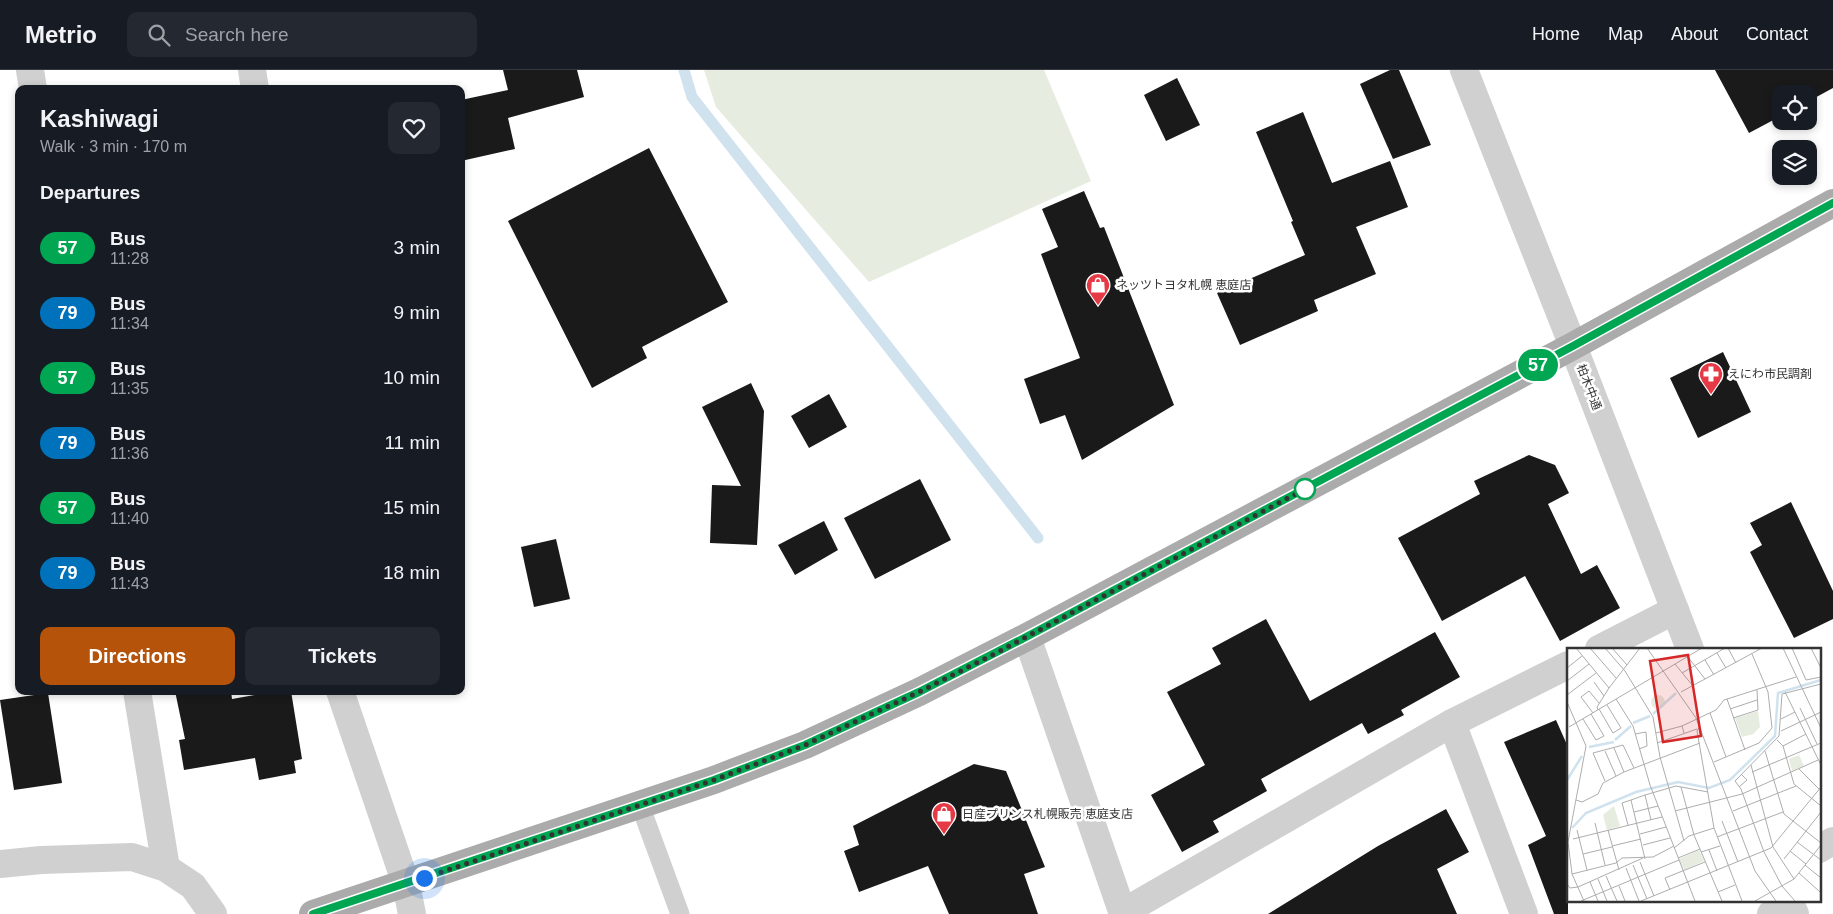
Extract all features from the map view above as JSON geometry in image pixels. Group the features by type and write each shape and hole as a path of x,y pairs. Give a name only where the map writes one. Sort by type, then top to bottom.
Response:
{"main road":[{"path":"313,914 714,780 805,745 919,692 1573,346 1833,203"}],"street":[{"path":"30,70 32,85"},
{"path":"252,70 254,85"},
{"name":"柏木中通","path":"1464,70 1690,648"},
{"path":"1601,648 1675,610"},
{"path":"1026,637 1122,914 1452,724 1567,666"},
{"path":"138,695 166,868"},
{"path":"341,695 406,884 412,914"},
{"path":"1452,724 1524,914"},
{"path":"1820,848 1833,841"},
{"path":"0,864 41,860 132,857 166,868 193,886 213,914"}],"lane":[{"path":"640,805 680,914"}],"shaded area":[{"path":"704,70 1044,70 1091,181 869,282 716,107"}],"building":[{"path":"503,70 577,70 584,97 508,118 515,149 465,160 465,99 508,90"},
{"path":"1390,70 1399,70 1431,145 1393,159 1360,84"},
{"path":"1715,70 1833,70 1833,88 1817,97 1817,85 1772,85 1772,121 1749,133"},
{"path":"1177,78 1200,125 1166,141 1144,95"},
{"path":"1303,112 1332,183 1390,161 1408,207 1356,227 1376,274 1314,300 1318,311 1240,345 1217,293 1305,255 1256,132"},
{"path":"649,148 728,302 642,347 647,358 592,388 508,221"},
{"name":"ネッツトヨタ札幌 恵庭店","path":"1084,191 1100,228 1104,227 1174,405 1082,460 1065,415 1040,424 1024,379 1080,358 1041,254 1058,247 1042,209"},
{"name":"えにわ市民調剤","path":"1723,352 1751,412 1698,438 1670,378"},
{"path":"751,383 764,411 757,545 710,543 712,485 741,486 702,407"},
{"path":"829,394 847,427 809,448 791,416"},
{"path":"1529,455 1555,465 1569,493 1548,504 1581,574 1597,565 1620,608 1560,641 1525,576 1442,621 1398,538 1480,494 1474,481"},
{"path":"920,479 951,540 875,579 844,518"},
{"path":"1791,502 1833,591 1833,619 1794,638 1750,552 1762,545 1750,523"},
{"path":"824,521 838,550 795,575 778,545"},
{"path":"556,539 570,599 534,607 521,547"},
{"path":"1266,619 1310,701 1435,632 1460,677 1401,710 1404,715 1368,734 1362,723 1261,779 1267,791 1213,821 1219,832 1182,852 1151,795 1205,765 1167,692 1221,664 1212,648"},
{"path":"48,695 62,783 14,790 0,700"},
{"path":"176,695 232,695 232,699 254,695 292,695 302,759 294,761 296,773 259,780 255,758 184,770 179,740 185,739"},
{"path":"1556,720 1567,745 1568,914 1554,914 1528,845 1546,836 1504,742"},
{"name":"日産プリンス札幌販売 恵庭支店","path":"974,764 1006,771 1045,867 1024,874 1038,914 949,914 928,866 859,892 844,851 859,845 853,826"},
{"path":"1446,809 1469,852 1437,869 1457,914 1268,914 1378,846"}],"waterway":[{"path":"684,70 692,97 1038,538"}],"bus line":[{"name":"57","path":"313,914 714,780 805,745 919,692 1573,346 1833,203"}],"place":[{"name":"ネッツトヨタ札幌 恵庭店","path":"1098,306"},
{"name":"えにわ市民調剤","path":"1711,395"},
{"name":"日産プリンス札幌販売 恵庭支店","path":"944,835"}],"route":[{"path":"424,878 714,780 805,745 919,692 996,653 1305,489"}]}
